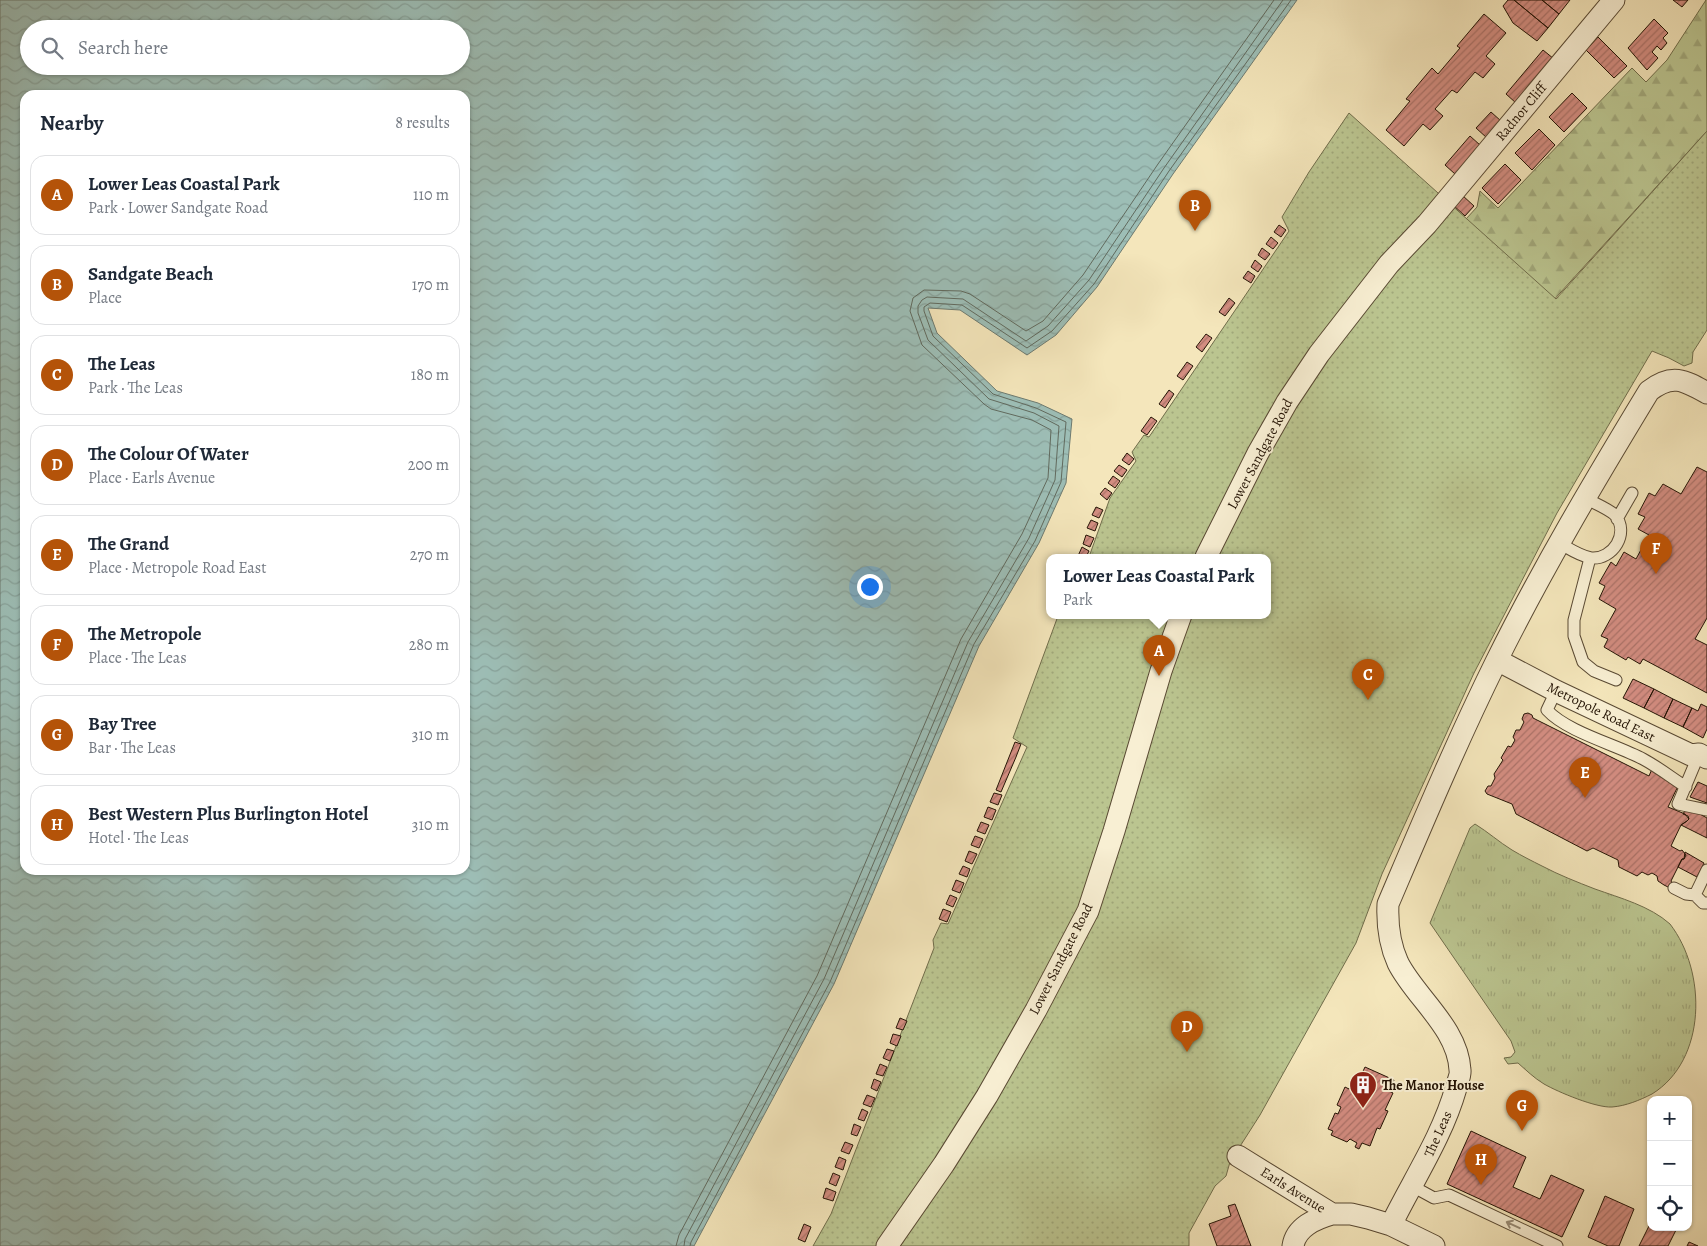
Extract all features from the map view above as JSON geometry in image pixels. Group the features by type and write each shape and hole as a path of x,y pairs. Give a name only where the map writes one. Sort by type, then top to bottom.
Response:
{"street":[{"name":"Radnor Cliff","path":"1319,354 1389,264 1435,229 1614,0"},
{"name":"Lower Sandgate Road","path":"1208,554 1258,453 1287,402 1319,354"},
{"name":"The Leas","path":"1391,1225 1403,1199 1425,1163 1451,1104 1461,1071 1454,1045 1434,1011 1398,963 1391,945 1387,926 1388,904 1466,724 1497,660 1559,544 1649,391 1668,379 1693,385 1707,393"},
{"name":"Lower Sandgate Road","path":"887,1246 944,1164 987,1096 1036,1010 1088,911 1114,831 1161,671 1180,619"},
{"name":"Metropole Road East","path":"1497,660 1556,691 1691,756 1703,756"},
{"name":"Earls Avenue","path":"1238,1156 1332,1214 1360,1216 1391,1225 1434,1246"},
{"path":"1293,1246 1301,1230 1314,1219 1332,1214"}],"lane":[{"path":"1617,519 1632,493"},
{"path":"1559,544 1590,558 1601,557 1611,552 1619,540 1620,525 1614,514 1585,498"},
{"path":"1590,558 1574,620 1574,636 1583,662 1594,671 1616,680"},
{"path":"1556,691 1547,710 1554,717 1603,742 1643,759 1686,787"},
{"path":"1703,756 1678,804 1707,810"},
{"path":"1695,895 1707,870"},
{"path":"1674,888 1686,894 1695,895 1707,903"},
{"path":"1412,1186 1434,1198 1448,1195 1557,1246"}],"green space":[{"path":"1706,0 1707,131 1271,612 1270,554 1451,206 1466,219 1477,207 1480,191 1498,208 1632,68 1646,82 1667,60"},
{"path":"1349,113 1556,299 1707,131 1707,330 1693,352 1692,363 1684,366 1652,351 1557,513 1474,673 1382,874 1356,943 1260,1115 1230,1162 1226,1176 1215,1186 1189,1233 1189,1246 813,1246 831,1214 934,948 933,940 941,923 948,924 1027,747 1013,738 1057,619 1271,619 1271,554 1090,554 1110,498 1136,461 1132,452 1144,435 1149,437 1289,231 1282,217 1309,172"},
{"path":"1475,824 1507,847 1531,860 1568,878 1644,907 1670,924 1682,944 1691,966 1695,990 1695,1014 1692,1038 1683,1060 1670,1079 1652,1094 1622,1105 1605,1107 1577,1099 1544,1084 1518,1063 1508,1064 1504,1058 1511,1057 1515,1052 1511,1041 1430,923 1470,828"}],"water":[{"path":"0,0 1297,0 1173,174 1097,287 1056,335 1027,355 960,310 928,308 937,333 997,391 1038,403 1072,419 1066,483 1039,543 979,646 834,984 694,1246 0,1246"}],"building":[{"path":"1508,0 1514,0 1548,28 1537,41 1513,23 1503,6"},
{"path":"1514,0 1542,0 1559,14 1548,28"},
{"path":"1542,0 1570,0 1559,14"},
{"path":"1673,0 1688,0 1682,7"},
{"path":"1484,14 1506,33 1486,56 1495,64 1483,78 1475,72 1457,93 1452,90 1435,109 1443,116 1430,130 1423,124 1404,146 1386,130 1410,101 1406,99 1432,68 1438,74 1460,48 1457,46"},
{"path":"1654,19 1668,33 1663,38 1667,43 1661,50 1657,46 1652,52 1658,58 1647,70 1628,48"},
{"path":"1598,37 1627,66 1614,78 1586,50"},
{"path":"1543,50 1554,59 1516,103 1506,94"},
{"path":"1572,93 1587,108 1564,132 1549,117"},
{"path":"1491,112 1501,121 1487,138 1476,128"},
{"path":"1539,129 1555,145 1532,170 1515,153"},
{"path":"1470,136 1480,145 1455,174 1445,165"},
{"path":"1505,164 1521,180 1498,204 1482,188"},
{"path":"1462,195 1474,206 1465,216 1453,205"},
{"path":"1279,225 1286,230 1281,237 1274,232"},
{"path":"1271,237 1278,243 1273,249 1266,244"},
{"path":"1262,248 1270,254 1265,260 1258,255"},
{"path":"1255,260 1262,266 1258,272 1251,267"},
{"path":"1248,271 1255,276 1251,283 1243,278"},
{"path":"1229,298 1235,303 1225,316 1219,312"},
{"path":"1206,334 1212,338 1202,352 1196,347"},
{"path":"1187,362 1193,366 1183,380 1177,376"},
{"path":"1169,390 1174,394 1165,408 1159,404"},
{"path":"1151,417 1157,421 1147,435 1141,431"},
{"path":"1127,453 1134,459 1129,465 1122,460"},
{"path":"1119,465 1127,470 1122,477 1114,471"},
{"path":"1697,467 1707,472 1707,618 1695,639 1707,645 1707,693 1643,659 1640,664 1628,657 1626,660 1604,647 1608,639 1601,636 1616,609 1599,599 1605,586 1599,583 1611,562 1616,566 1624,552 1636,559 1649,535 1638,529 1645,517 1638,514 1649,493 1655,496 1663,484 1681,494"},
{"path":"1113,476 1120,481 1115,488 1108,483"},
{"path":"1105,488 1112,493 1107,500 1100,494"},
{"path":"1096,507 1103,510 1099,518 1092,515"},
{"path":"1091,520 1098,523 1095,531 1087,528"},
{"path":"1086,535 1094,538 1090,547 1083,544"},
{"path":"1082,547 1089,551 1088,554 1079,554"},
{"path":"1633,679 1654,689 1644,708 1623,698"},
{"path":"1654,689 1673,699 1664,718 1644,708"},
{"path":"1673,699 1692,708 1683,727 1664,718"},
{"path":"1701,704 1707,707 1707,729 1703,738 1683,727 1692,708 1698,711"},
{"path":"1528,713 1533,718 1649,776 1652,769 1679,784 1668,807 1685,814 1689,819 1681,825 1671,846 1680,851 1682,850 1686,855 1671,881 1671,886 1668,887 1658,881 1657,876 1652,873 1648,875 1642,872 1637,876 1619,867 1618,860 1593,848 1587,851 1516,814 1512,804 1487,794 1485,791 1488,786 1491,786 1495,778 1494,774 1503,760 1501,758 1508,746 1511,747 1515,740 1513,737 1516,730 1520,730 1524,722 1522,719 1524,714"},
{"path":"1015,742 1021,744 1001,792 996,790"},
{"path":"1698,782 1707,786 1707,803 1690,797"},
{"path":"994,793 1002,795 998,805 990,802"},
{"path":"988,807 996,810 992,820 984,817"},
{"path":"1687,807 1707,818 1707,838 1681,825 1689,819 1688,816 1683,814"},
{"path":"981,822 989,825 985,834 977,831"},
{"path":"975,836 983,839 979,848 971,845"},
{"path":"969,851 977,854 972,864 965,861"},
{"path":"1685,852 1704,863 1697,877 1678,867 1682,859 1684,859"},
{"path":"963,866 970,869 967,877 959,874"},
{"path":"956,880 964,883 960,893 952,890"},
{"path":"950,895 957,898 953,907 946,904"},
{"path":"943,909 951,912 947,922 939,919"},
{"path":"900,1018 907,1021 903,1030 896,1028"},
{"path":"893,1034 901,1036 897,1046 890,1043"},
{"path":"887,1049 894,1051 890,1061 883,1058"},
{"path":"880,1064 887,1067 883,1076 876,1074"},
{"name":"The Manor House","path":"1365,1067 1394,1080 1389,1091 1393,1093 1385,1110 1388,1111 1380,1129 1377,1128 1370,1146 1362,1143 1359,1149 1355,1147 1357,1143 1350,1139 1347,1142 1331,1135 1333,1131 1328,1129 1335,1113 1338,1114 1341,1107 1337,1105 1345,1087 1349,1089 1353,1080 1358,1082"},
{"path":"874,1079 881,1082 877,1091 871,1088"},
{"path":"867,1095 875,1098 871,1107 863,1104"},
{"path":"862,1109 868,1112 864,1121 858,1119"},
{"path":"854,1124 861,1127 857,1136 851,1134"},
{"path":"1471,1131 1526,1157 1513,1187 1540,1199 1551,1175 1584,1190 1562,1237 1447,1184"},
{"path":"845,1142 853,1145 849,1154 841,1151"},
{"path":"839,1157 846,1160 843,1170 835,1167"},
{"path":"833,1173 840,1176 836,1186 829,1183"},
{"path":"826,1188 836,1192 833,1201 823,1198"},
{"path":"1605,1196 1634,1209 1619,1246 1608,1246 1588,1237"},
{"path":"1235,1204 1251,1246 1217,1246 1209,1224 1231,1216 1228,1206"},
{"path":"804,1224 811,1227 805,1242 798,1239"},
{"path":"1647,1230 1676,1231 1668,1246 1639,1246"},
{"path":"1689,1242 1698,1246 1687,1246"}],"place":[{"name":"Sandgate Beach","path":"1195,231"},
{"name":"The Metropole","path":"1656,574"},
{"name":"Lower Leas Coastal Park","path":"1159,676"},
{"name":"The Leas","path":"1368,700"},
{"name":"The Grand","path":"1585,798"},
{"name":"The Colour Of Water","path":"1187,1052"},
{"name":"The Manor House","path":"1363,1109"},
{"name":"Bay Tree","path":"1522,1131"},
{"name":"Best Western Plus Burlington Hotel","path":"1481,1185"}]}
